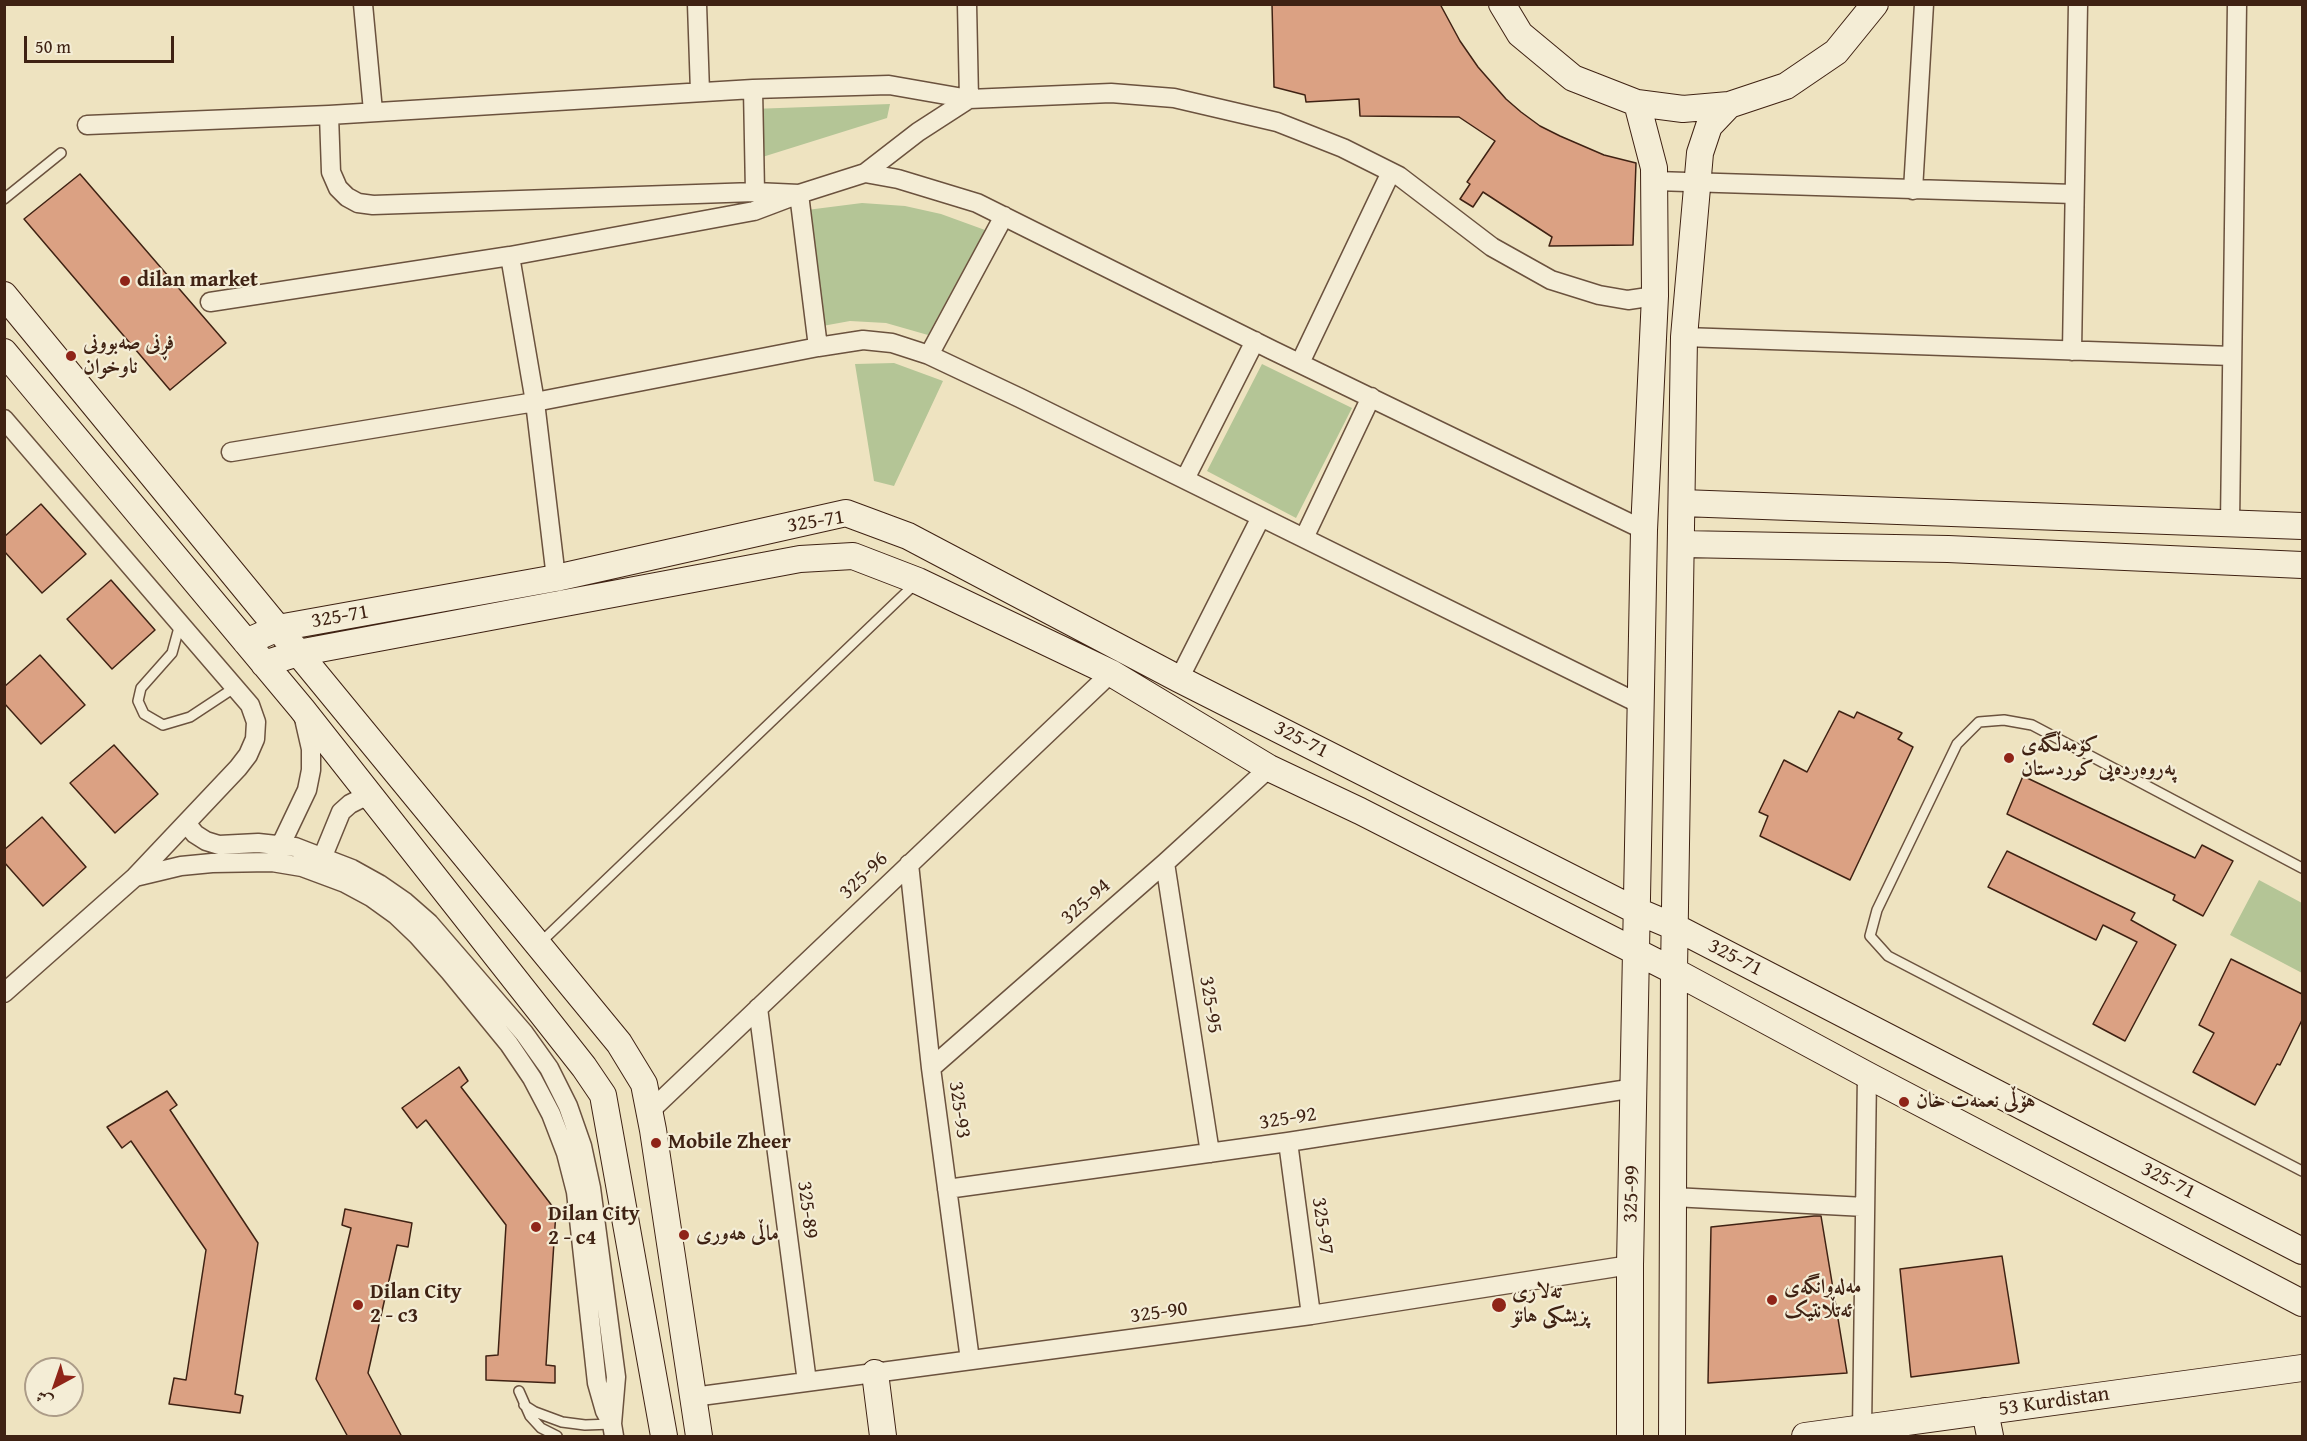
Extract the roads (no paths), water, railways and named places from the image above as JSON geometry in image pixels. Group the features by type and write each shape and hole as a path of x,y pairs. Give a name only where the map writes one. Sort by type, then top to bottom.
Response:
{"street":[{"path":"363,4 374,111"},
{"path":"697,4 700,92"},
{"path":"967,4 969,99"},
{"path":"1502,4 1520,34 1574,78 1637,103 1683,109 1729,105 1786,86 1836,52 1875,4"},
{"path":"1913,190 1924,4"},
{"path":"2072,351 2078,4"},
{"path":"2230,523 2237,4"},
{"path":"87,125 329,115 700,92 889,86 969,99 1111,93 1174,98 1277,122 1343,148 1391,172 1492,247 1551,280 1599,295 1628,300 1655,296"},
{"path":"753,90 755,192"},
{"path":"210,302 510,256 754,211 865,173 918,132 969,99"},
{"name":"325-99","path":"1630,1437 1630,1265 1644,530 1655,296 1654,168 1637,103"},
{"path":"1630,1411 1643,1419 1672,1424 1674,971 1684,337 1700,153 1709,126 1729,105"},
{"path":"329,115 331,172 338,188 347,197 373,205 755,192 799,194"},
{"path":"1300,363 1391,172"},
{"path":"865,173 898,179 965,199 1004,216 1644,530"},
{"path":"1655,181 2074,194"},
{"path":"799,194 818,347"},
{"path":"929,355 1004,216"},
{"path":"510,256 535,402 556,578"},
{"path":"4,295 619,1043 644,1084 699,1437"},
{"path":"1684,337 2232,356"},
{"path":"231,452 535,402 818,347 863,340 892,344 929,355 1642,705"},
{"path":"1185,479 1255,341"},
{"path":"4,352 302,710 584,1067 603,1095 664,1437"},
{"path":"1304,538 1371,398"},
{"path":"4,419 250,705 256,722 255,739 248,755 238,768 135,877 4,993"},
{"path":"1682,503 2302,526"},
{"name":"325-71","path":"246,642 278,628 556,578 846,513 908,537 1179,679 1675,927 2302,1251"},
{"path":"1179,679 1261,517"},
{"path":"1681,544 1948,549 2302,565"},
{"name":"325-71","path":"264,664 298,653 800,559 853,556 918,581 1110,673 1269,768 1360,811 1674,971 2302,1303"},
{"name":"325-96","path":"649,1112 1110,673"},
{"path":"272,862 307,790 311,770 311,749 302,710"},
{"name":"325-94","path":"930,1068 1165,863 1269,768"},
{"path":"319,865 341,812 355,801 372,797"},
{"path":"186,823 195,834 219,845 281,844 423,930 509,1044 532,1078 551,1114 566,1153 576,1192 597,1383 613,1430"},
{"path":"135,877 182,866 212,863 272,862 319,865"},
{"name":"325-95","path":"1165,863 1210,1153"},
{"name":"325-93","path":"909,864 930,1068 970,1360"},
{"name":"325-89","path":"758,1008 807,1382"},
{"path":"1862,1429 1867,1075"},
{"name":"325-92","path":"947,1190 1288,1142 1635,1088"},
{"name":"325-97","path":"1288,1142 1311,1315"},
{"path":"1673,1197 1865,1207"},
{"name":"325-90","path":"693,1398 1311,1315 1630,1265"},
{"name":"53 Kurdistan","path":"1805,1437 2302,1368"},
{"path":"875,1373 883,1437"},
{"path":"1985,1412 1990,1437"}],"lane":[{"path":"4,199 61,153"},
{"path":"538,944 918,581"},
{"path":"180,624 172,653 141,688 138,701 144,714 163,725 189,717 234,688"},
{"path":"2302,868 2032,725 2004,720 1979,722 1957,744 1877,910 1870,936 1888,956 2302,1171"},
{"path":"519,1391 530,1416 542,1428 557,1437"},
{"path":"524,1405 535,1412 562,1422 613,1430"}],"place":[{"name":"dilan market","path":"125,281"},
{"name":"فڕنی صەبوونی ناوخوان","path":"71,356"},
{"name":"كۆمەڵگەی پەروەردەیی كوردستان","path":"2009,758"},
{"name":"هۆڵی نعمەت خان","path":"1904,1102"},
{"name":"Mobile Zheer","path":"656,1143"},
{"name":"Dilan City 2 - c4","path":"536,1227"},
{"name":"ماڵی هەوری","path":"684,1235"},
{"name":"مەلەوانگەی ئەتڵانتیک","path":"1772,1300"},
{"name":"Dilan City 2 - c3","path":"358,1305"},
{"name":"تەلاری پزیشکی هانۆ","path":"1499,1305"}]}
